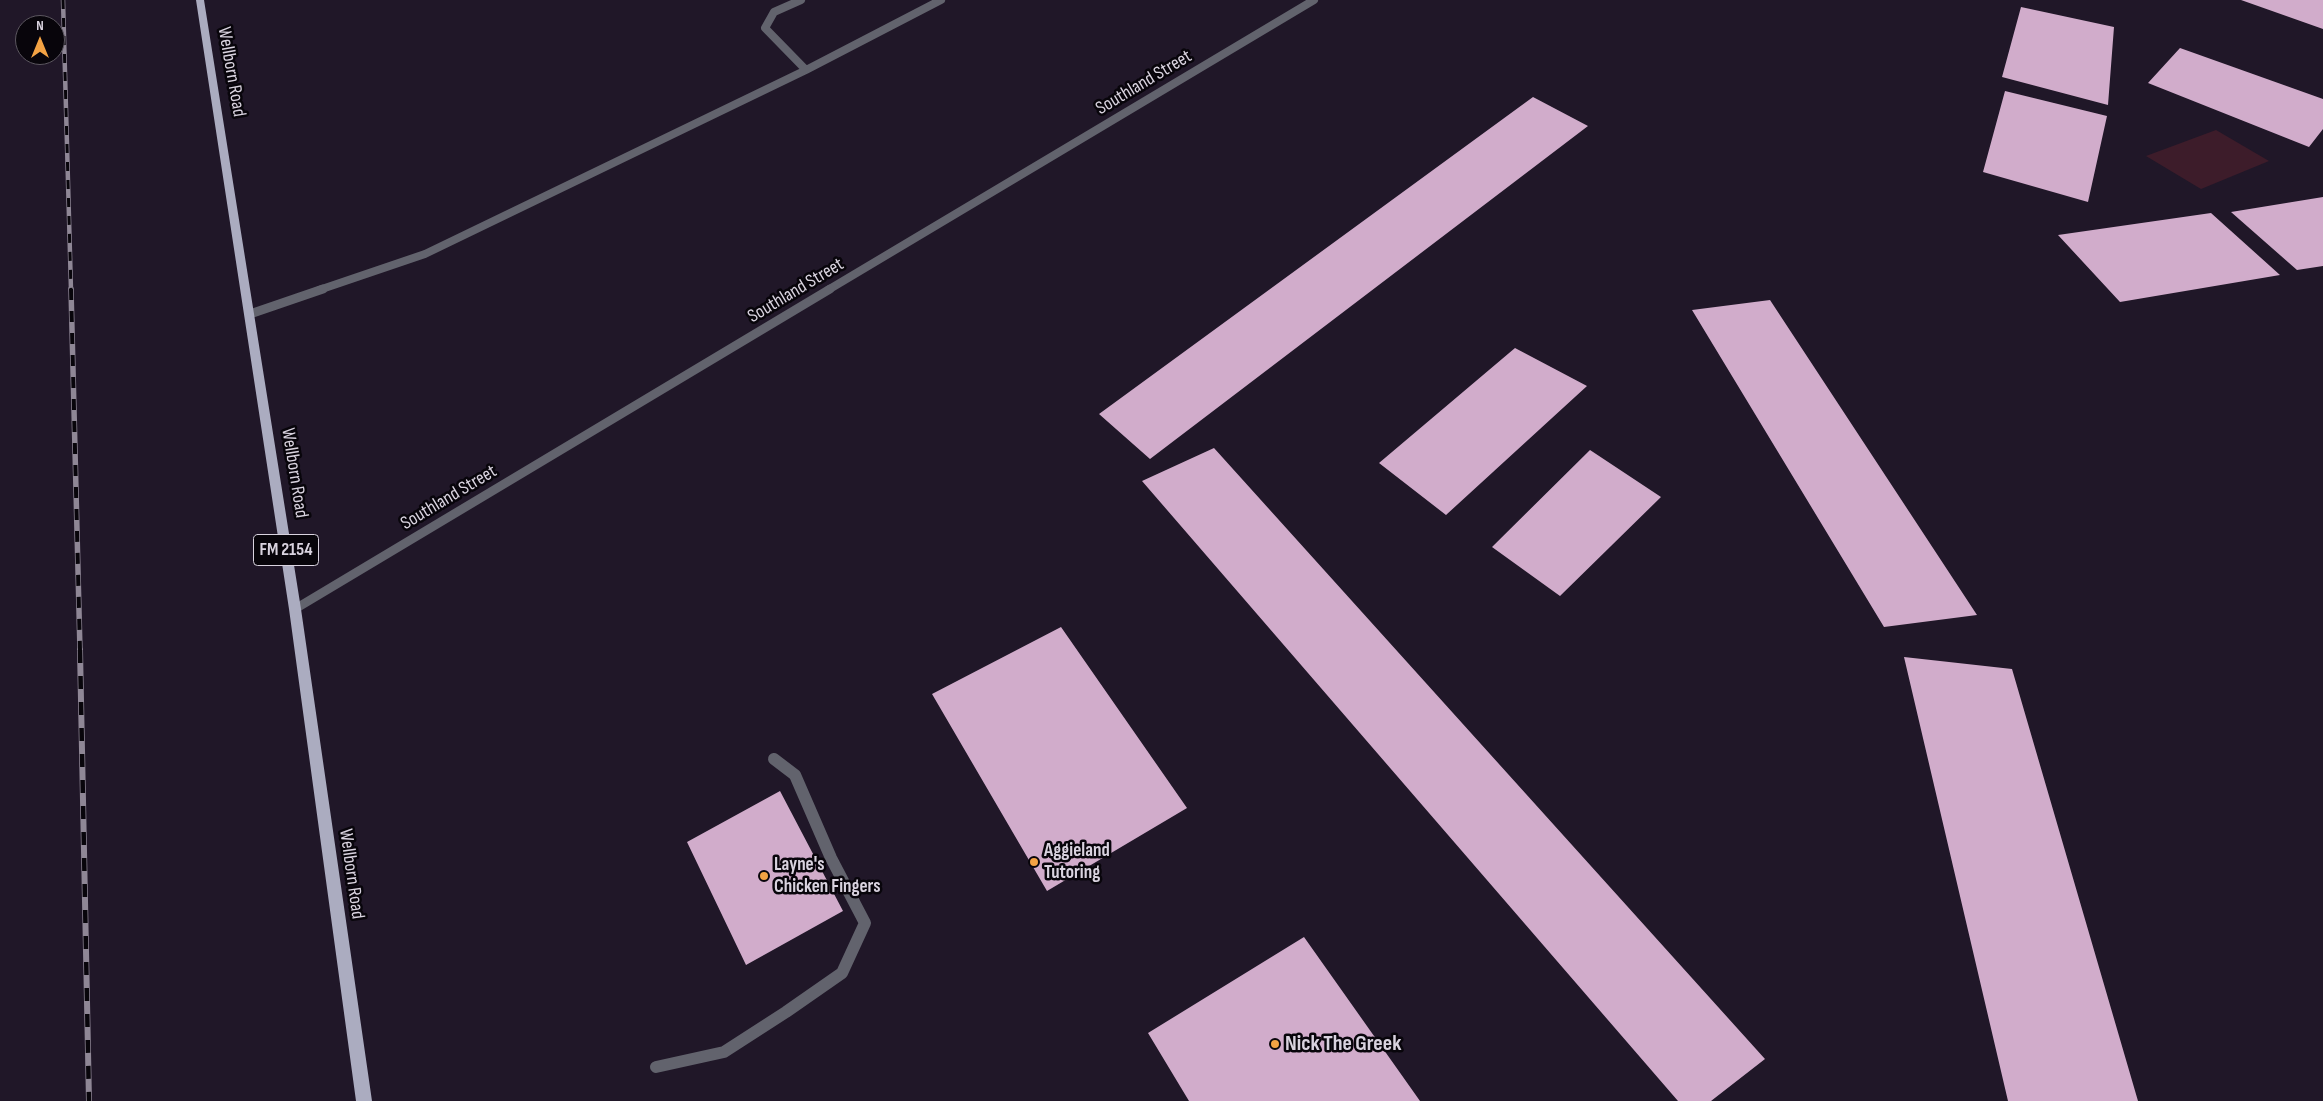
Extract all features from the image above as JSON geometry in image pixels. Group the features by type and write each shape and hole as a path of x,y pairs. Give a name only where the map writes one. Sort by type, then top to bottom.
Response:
{"main road":[{"name":"Wellborn Road","path":"200,0 295,609 364,1101"}],"street":[{"path":"801,0 774,12 765,28 806,70"},
{"path":"250,314 425,254 806,70 942,0"},
{"name":"Southland Street","path":"295,609 1314,0"},
{"path":"656,1067 724,1052 786,1012 842,973 865,922 831,858 795,775 774,759"}],"shaded area":[{"path":"2216,130 2269,161 2201,189 2146,156"}],"building":[{"path":"2241,0 2323,0 2323,29"},
{"path":"2021,7 2114,27 2108,105 2002,77"},
{"path":"2180,48 2323,99 2323,129 2309,147 2148,83"},
{"path":"2005,91 2107,116 2088,202 1983,172"},
{"path":"1533,97 1588,126 1150,459 1099,414"},
{"path":"2323,197 2323,266 2297,270 2231,212"},
{"path":"2211,213 2280,275 2120,302 2058,235"},
{"path":"1770,300 1977,615 1884,627 1692,310"},
{"path":"1515,348 1587,386 1446,515 1379,463"},
{"path":"1214,448 1765,1059 1711,1101 1678,1101 1142,481"},
{"path":"1590,450 1661,497 1560,596 1492,547"},
{"path":"1061,627 1187,808 1047,891 932,694"},
{"path":"1904,657 2012,669 2138,1101 2008,1101"},
{"name":"Layne's Chicken Fingers","path":"780,791 843,911 746,965 687,842"},
{"path":"1304,937 1420,1101 1189,1101 1148,1033"}],"railway":[{"path":"63,0 71,290"},
{"path":"71,289 80,651"},
{"path":"80,650 89,1101"}],"place":[{"name":"Aggieland Tutoring","path":"1034,862"},
{"name":"Layne's Chicken Fingers","path":"764,876"},
{"name":"Nick The Greek","path":"1275,1044"}]}
